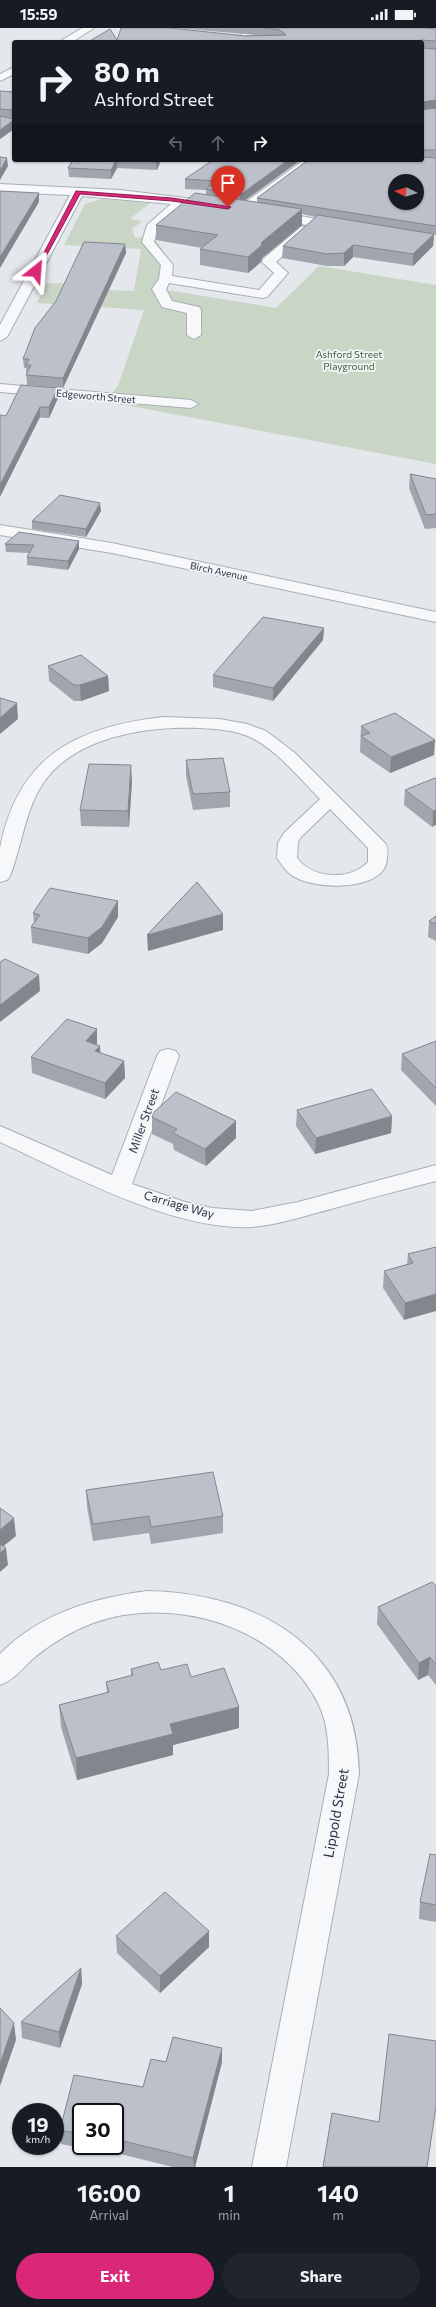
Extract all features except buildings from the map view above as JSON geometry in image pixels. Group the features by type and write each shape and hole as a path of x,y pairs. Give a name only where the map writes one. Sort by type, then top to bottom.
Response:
{"street":[{"path":"68,40 89,28"},
{"path":"239,40 257,28"},
{"path":"224,38 233,40"},
{"path":"0,78 12,71"},
{"path":"244,210 308,162"},
{"path":"0,188 78,192 181,201 351,228"},
{"path":"0,337 78,192"},
{"path":"181,201 151,228 148,242 167,265 165,279 159,289 168,304 194,310 194,335"},
{"path":"165,279 262,294 282,273 268,262 314,223"},
{"name":"Edgeworth Street","path":"0,388 191,404"},
{"name":"Birch Avenue","path":"0,530 112,548 436,617"},
{"path":"0,876 10,852 29,794 40,773 86,740 117,729 152,723 188,722 224,724 258,734 279,748 331,799 378,847 381,855 379,864 372,871 361,877 333,881 318,879 305,875 295,869 288,861 287,852 289,842 298,830 331,799"},
{"name":"Miller Street","path":"120,1186 168,1056"},
{"name":"Carriage Way","path":"0,1133 120,1186 163,1203 211,1216 243,1219 299,1210 436,1172"},
{"name":"Lippold Street","path":"0,1673 15,1656 38,1638 69,1621 116,1606 145,1602 174,1602 202,1606 229,1614 254,1624 278,1638 299,1656 316,1676 330,1698 339,1722 344,1748 344,1774 269,2167"}],"green space":[{"name":"Ashford Street Playground","path":"101,199 150,203 130,219 142,221 132,229 135,238 153,236 172,264 167,290 276,308 319,266 436,285 436,464 104,401 118,386 144,310 37,303 47,283 108,285 107,290 134,291 141,249 64,245 85,204"}],"route":[{"path":"36,271 78,192 172,199 228,207"}]}
